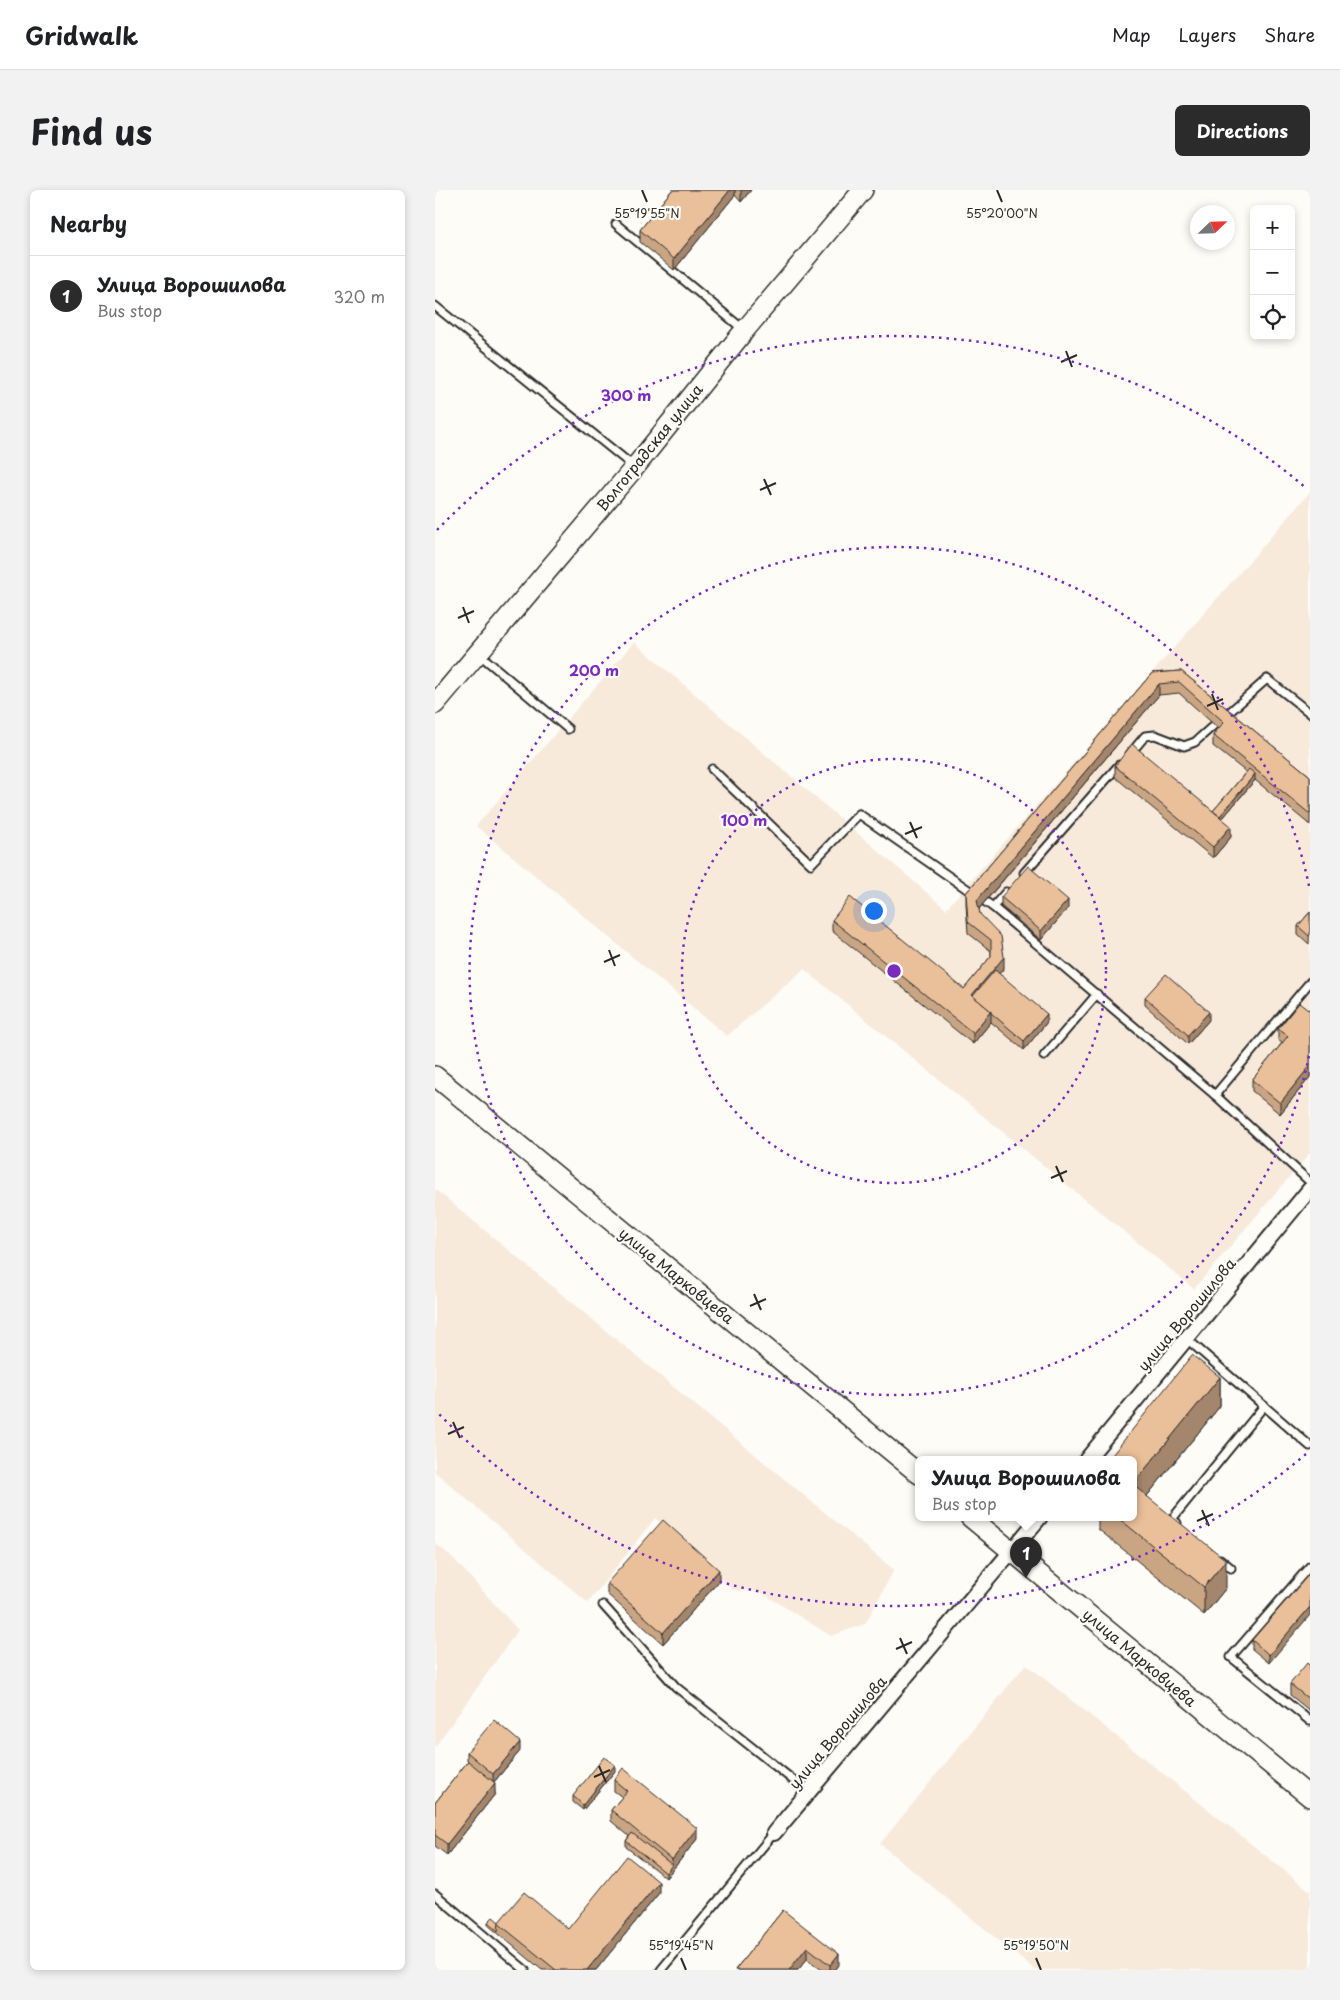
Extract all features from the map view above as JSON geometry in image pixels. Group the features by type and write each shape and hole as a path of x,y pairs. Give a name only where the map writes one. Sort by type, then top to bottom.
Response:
{"main road":[{"name":"Волгоградская улица","path":"435,704 635,467 744,331 863,190"},
{"name":"улица Марковцева","path":"435,1076 915,1471"},
{"name":"улица Марковцева","path":"975,1521 1310,1797"}],"street":[{"name":"улица Ворошилова","path":"1090,1456 1310,1189"},
{"name":"улица Ворошилова","path":"774,1833 1037,1521"}],"lane":[{"path":"616,224 744,331"},
{"path":"435,306 635,467"},
{"path":"477,652 568,729"},
{"path":"1224,717 1267,679 1310,713"},
{"path":"1020,878 1145,736 1155,735 1184,746 1195,742 1215,725"},
{"path":"713,769 811,864 859,814 993,907 1215,1095 1310,1182"},
{"path":"993,907 1013,885"},
{"path":"1215,1095 1310,982"},
{"path":"1044,1056 1097,994"},
{"path":"1187,1339 1310,1446"},
{"path":"1183,1528 1172,1519 1264,1406"},
{"path":"1215,1555 1231,1568"},
{"path":"1310,1566 1231,1657 1310,1721"},
{"path":"603,1605 676,1687 808,1792"},
{"name":"улица Ворошилова","path":"661,1970 774,1833"},
{"path":"435,1894 525,1970"}],"shaded area":[{"path":"1310,492 1310,1153 1194,1289 804,969 727,1036 476,826 634,642 946,909"},
{"path":"435,1189 894,1570 865,1624 831,1636 759,1591 733,1590 655,1518 588,1603 435,1472"},
{"path":"435,1543 453,1558 518,1630 435,1747"},
{"path":"1026,1664 1310,1891 1310,1970 1035,1970 880,1844"}],"building":[{"path":"672,190 730,190 674,259 640,230"},
{"path":"1181,671 1310,776 1310,814 1213,735 1224,722 1179,682 1159,684 977,900 980,914 1001,936 1004,957 972,995 991,1011 973,1033 832,920 850,897 964,989 991,956 991,940 968,922 966,893 1152,673"},
{"path":"1132,744 1231,826 1213,847 1115,766"},
{"path":"1249,769 1255,774 1220,816 1213,811"},
{"path":"1028,866 1068,900 1041,931 1001,897"},
{"path":"1310,912 1310,935 1309,936 1298,926"},
{"path":"995,970 1047,1014 1024,1041 973,996"},
{"path":"1166,974 1209,1012 1188,1035 1145,997"},
{"path":"1299,1003 1308,1010 1310,1008 1310,1066 1280,1103 1252,1080 1288,1036 1278,1029"},
{"path":"1192,1355 1220,1377 1137,1479 1137,1456 1111,1456"},
{"path":"1137,1488 1226,1560 1204,1587 1122,1521 1137,1521"},
{"path":"663,1520 719,1570 663,1633 607,1583"},
{"path":"1310,1573 1310,1607 1269,1655 1252,1640"},
{"path":"1307,1663 1310,1666 1310,1700 1290,1684"},
{"path":"494,1720 520,1742 493,1774 467,1752"},
{"path":"604,1757 615,1765 583,1805 573,1796"},
{"path":"468,1761 495,1783 447,1844 435,1835 435,1803"},
{"path":"623,1768 697,1828 672,1860 611,1810 627,1791 614,1780"},
{"path":"632,1833 672,1865 666,1873 626,1841"},
{"path":"627,1856 659,1882 587,1970 556,1970 498,1923 524,1892 568,1929"},
{"path":"783,1910 839,1954 830,1965 807,1947 789,1970 735,1970"},
{"path":"493,1917 499,1922 498,1931 488,1922"}],"place":[{"name":"Улица Ворошилова","path":"1026,1578"}]}
